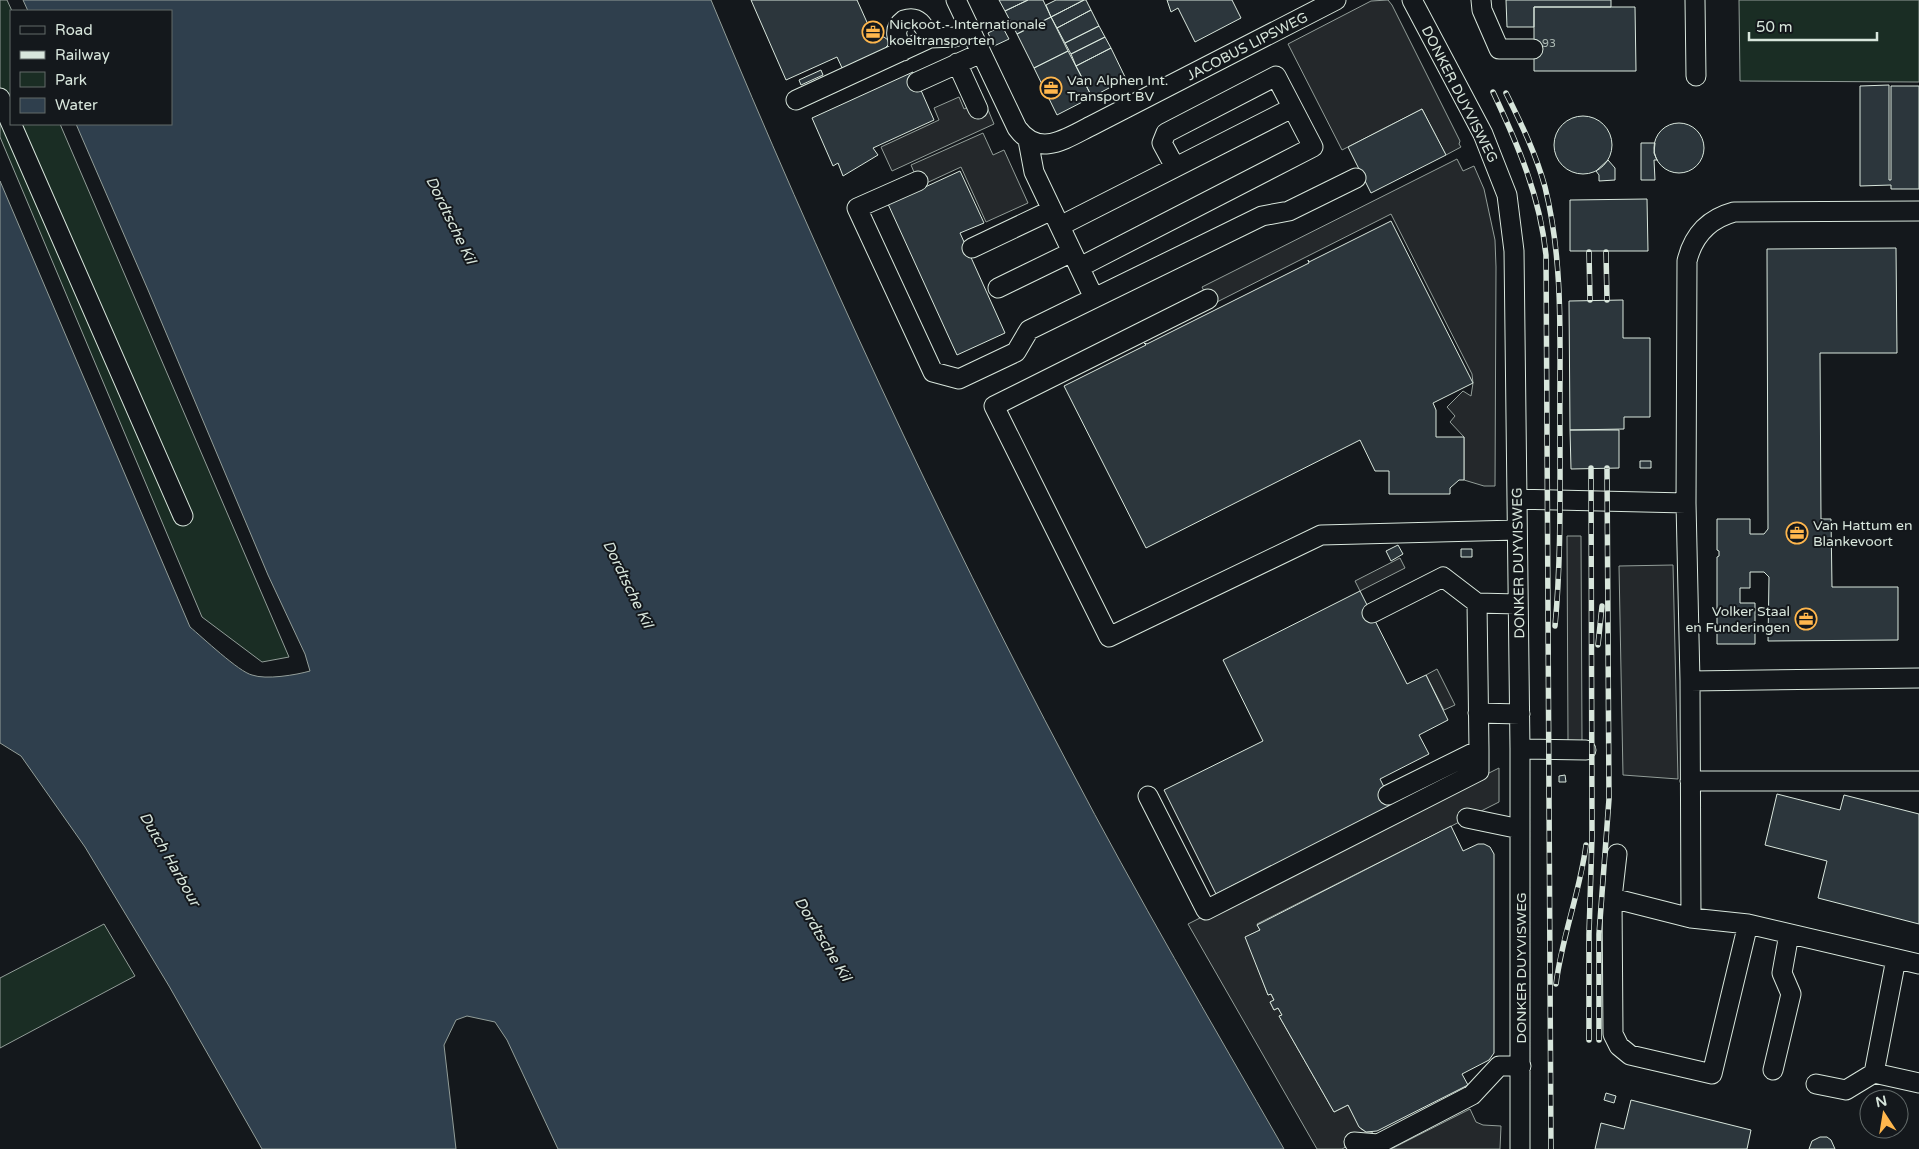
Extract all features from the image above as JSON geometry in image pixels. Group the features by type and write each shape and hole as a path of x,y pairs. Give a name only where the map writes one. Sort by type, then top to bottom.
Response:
{"street":[{"path":"956,0 1017,128 1028,140 1034,172 1094,298"},
{"name":"JACOBUS LIPSWEG","path":"1028,140 1043,144 1059,142 1336,0"},
{"name":"DONKER DUYVISWEG","path":"1412,0 1483,134 1507,195 1514,251 1520,714 1520,1149"},
{"path":"1481,0 1482,10 1499,49 1532,49"},
{"path":"1695,0 1696,76"},
{"path":"903,51 896,33 897,28 904,20 915,19 920,21 930,38"},
{"path":"796,100 930,38 955,37 971,30"},
{"path":"917,82 981,53"},
{"path":"957,64 978,109"},
{"path":"998,288 1076,260 1313,147 1276,76 1166,133 1162,143 1175,167"},
{"path":"0,98 10,121"},
{"path":"972,248 1056,218 1175,167 1292,108"},
{"path":"12,125 183,516"},
{"path":"918,181 857,208 933,372 959,379 1016,352 1029,330 1262,216 1289,211 1356,178"},
{"path":"1691,918 1690,681 1686,503 1687,261 1690,251 1700,232 1708,224 1725,215 1743,211 1919,211"},
{"path":"1208,299 994,406 1109,637 1321,535 1517,530"},
{"path":"1518,498 1686,503"},
{"path":"1372,612 1443,577 1477,603 1518,604"},
{"path":"1148,796 1206,910 1479,771 1477,603"},
{"path":"1690,681 1919,678"},
{"path":"1478,713 1520,714"},
{"path":"1520,749 1586,750"},
{"path":"1388,795 1479,750"},
{"path":"1690,781 1919,781"},
{"path":"1467,818 1520,829"},
{"path":"1617,854 1612,898 1612,1027 1615,1040 1630,1055 1712,1074 1748,924"},
{"path":"1612,898 1691,918 1748,924 1919,964"},
{"path":"1773,1070 1791,994 1782,973 1790,934"},
{"path":"1816,1084 1846,1090 1874,1072 1896,958"},
{"path":"1354,1142 1378,1144 1472,1095 1499,1066 1521,1066"},
{"path":"1874,1072 1919,1083"}],"green space":[{"path":"0,0 7,0 12,10 10,10 10,125 60,125 289,657 262,662 202,617 0,137"},
{"path":"1739,0 1919,0 1919,82 1740,81"},
{"path":"104,924 135,976 0,1048 0,978"}],"shaded area":[{"path":"1388,0 1460,141 1461,147 1446,155 1422,109 1342,150 1288,44 1371,1"},
{"path":"959,97 964,109 984,100 994,124 892,171 881,147 939,120 934,108"},
{"path":"983,133 993,155 1004,150 1028,203 986,222 961,167 920,186 911,165"},
{"path":"1457,159 1463,171 1474,166 1484,189 1495,240 1495,486 1484,486 1464,480 1464,437 1450,422 1455,416 1447,407 1463,391 1471,396 1472,374 1391,214 1211,305 1202,287"},
{"path":"1567,536 1581,536 1582,742 1568,742"},
{"path":"1400,558 1405,568 1360,591 1355,581"},
{"path":"1673,565 1678,779 1623,775 1619,566"},
{"path":"1437,669 1455,705 1444,710 1426,675"},
{"path":"1499,768 1499,802 1257,924 1260,930 1246,937 1268,995 1271,994 1274,1000 1270,1002 1274,1010 1278,1008 1282,1015 1279,1016 1334,1112 1348,1105 1361,1129 1366,1132 1373,1132 1342,1149 1317,1149 1188,924"},
{"path":"1470,1109 1476,1122 1483,1125 1501,1126 1500,1149 1391,1149"}],"water":[{"path":"23,0 711,0 837,291 926,483 973,578 1020,672 1121,863 1284,1149 558,1149 507,1040 495,1022 467,1016 456,1020 444,1045 456,1149 262,1149 169,986 85,847 21,756 0,743 0,181 190,627 230,661 252,675 273,677 310,671 305,654 268,575 76,125 172,125 172,10 28,10"}],"building":[{"path":"751,0 857,0 870,29 875,27 874,23 880,37 888,40 888,45 885,48 887,52 843,70 837,57 786,80"},
{"path":"999,0 1028,0 1005,11"},
{"path":"1028,0 1043,0 1051,17 1017,34 1005,11"},
{"path":"1056,0 1084,0 1051,17 1046,5"},
{"path":"1086,0 1091,10 1057,28 1051,17"},
{"path":"1167,0 1232,0 1241,18 1195,42 1178,8 1171,12"},
{"path":"1506,0 1611,0 1611,7 1534,7 1534,27 1507,27"},
{"path":"1534,7 1635,7 1636,71 1534,71"},
{"path":"1091,10 1099,26 1065,43 1057,28"},
{"path":"1051,17 1068,51 1034,68 1017,34"},
{"path":"1002,26 1009,39 994,46 988,33"},
{"path":"1099,26 1105,37 1071,54 1065,43"},
{"path":"1105,37 1111,48 1076,66 1071,54"},
{"path":"1111,48 1126,79 1092,97 1076,66"},
{"path":"1068,51 1092,97 1057,115 1034,68"},
{"path":"821,70 823,75 801,85 799,80"},
{"path":"913,72 934,120 873,148 878,155 843,176 838,163 833,166 812,118"},
{"path":"1889,85 1889,180 1891,180 1891,86 1919,86 1919,189 1891,189 1891,185 1860,186 1860,86"},
{"path":"1422,109 1446,155 1371,193 1348,147"},
{"path":"1577,116 1589,116 1604,124 1612,139 1612,151 1604,166 1589,174 1577,174 1562,166 1554,151 1554,139 1562,124"},
{"path":"1674,123 1684,123 1697,130 1704,143 1704,153 1697,166 1684,173 1674,173 1665,169 1658,162 1654,153 1654,143 1658,134 1665,127"},
{"path":"1641,143 1655,143 1654,153 1657,160 1654,160 1655,180 1641,180"},
{"path":"1608,160 1615,168 1615,180 1599,181 1599,175 1596,171"},
{"path":"960,171 984,223 960,233 1005,333 957,355 888,204"},
{"path":"1647,199 1648,251 1570,251 1570,200"},
{"path":"1391,221 1473,383 1433,403 1436,410 1436,437 1464,437 1464,480 1459,480 1450,488 1450,494 1389,494 1389,471 1375,471 1360,440 1146,548 1064,386 1146,345 1144,343 1147,344 1309,263 1308,260 1309,262"},
{"path":"1896,248 1897,353 1820,353 1821,519 1831,519 1832,587 1898,587 1898,640 1768,641 1769,577 1764,572 1750,572 1750,588 1740,588 1740,603 1755,603 1755,644 1717,644 1717,557 1719,556 1719,551 1717,550 1717,519 1750,519 1750,534 1764,534 1768,529 1767,249"},
{"path":"1623,300 1623,338 1650,338 1650,417 1624,417 1624,429 1570,430 1569,301"},
{"path":"1570,430 1619,430 1619,468 1571,469"},
{"path":"1640,461 1651,461 1651,468 1640,468"},
{"path":"1398,545 1403,554 1391,561 1386,551"},
{"path":"1461,549 1472,549 1472,557 1461,557"},
{"path":"1360,591 1407,684 1426,675 1448,720 1419,735 1429,754 1380,779 1393,805 1216,894 1164,790 1263,741 1223,660"},
{"path":"1565,775 1566,782 1559,782 1559,776"},
{"path":"1777,794 1840,810 1844,795 1919,814 1919,924 1818,898 1827,861 1765,845"},
{"path":"1451,826 1463,851 1478,844 1484,844 1490,847 1494,854 1494,1053 1489,1060 1462,1074 1468,1085 1377,1131 1366,1132 1359,1127 1348,1105 1334,1112 1279,1016 1282,1015 1278,1008 1274,1010 1270,1002 1274,1000 1271,994 1268,995 1245,937 1260,930 1257,925"},
{"path":"1606,1093 1616,1096 1614,1103 1604,1100"},
{"path":"1631,1100 1751,1130 1747,1149 1595,1149 1601,1123 1624,1129"},
{"path":"1820,1137 1827,1137 1831,1140 1835,1149 1809,1149 1812,1141"}],"railway":[{"path":"1493,92 1527,171 1539,212 1546,255 1551,1149"},
{"path":"1506,93 1528,139 1545,187 1556,248 1560,309 1560,481 1559,554 1555,626"},
{"path":"1589,252 1590,300"},
{"path":"1606,252 1607,300"},
{"path":"1589,1040 1589,934 1592,837 1591,468"},
{"path":"1599,1040 1599,934 1609,799 1607,468"},
{"path":"1598,645 1602,606"},
{"path":"1556,984 1562,949 1580,880 1586,845"}],"place":[{"name":"Nickoot - Internationale koeltransporten","path":"873,32"},
{"name":"Van Alphen Int. Transport BV","path":"1051,88"},
{"name":"Van Hattum en Blankevoort","path":"1797,533"},
{"name":"Volker Staal en Funderingen","path":"1806,619"}],"water label":[{"name":"Dordtsche Kil","path":"451,220"},
{"name":"Dordtsche Kil","path":"628,584"},
{"name":"Dutch Harbour","path":"170,859"},
{"name":"Dordtsche Kil","path":"823,939"}]}
